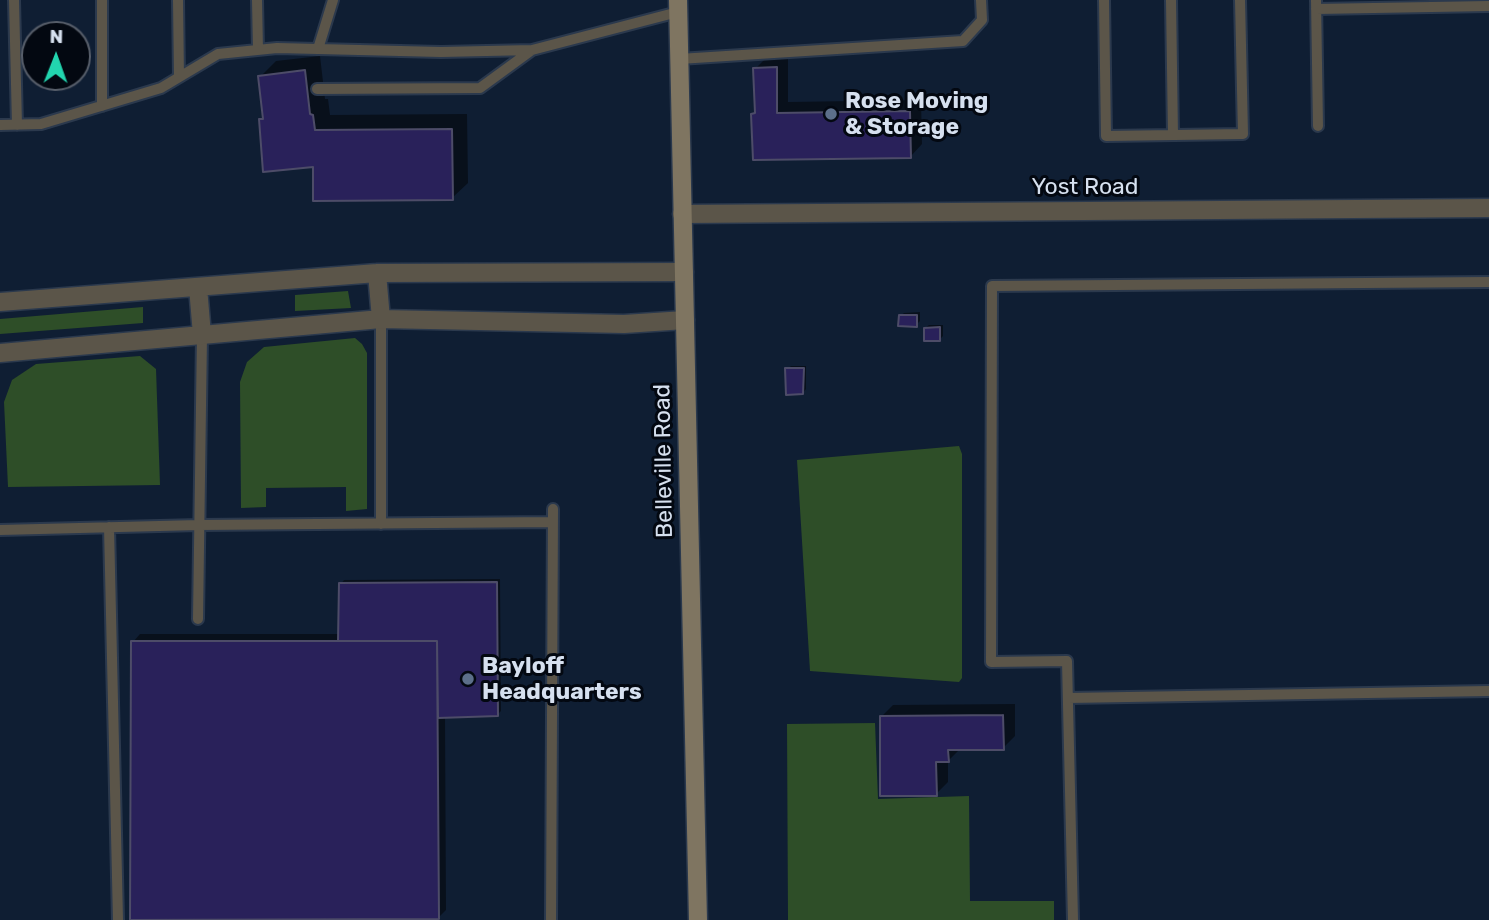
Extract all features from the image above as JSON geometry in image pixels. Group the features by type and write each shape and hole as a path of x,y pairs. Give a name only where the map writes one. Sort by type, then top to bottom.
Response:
{"main road":[{"name":"Belleville Road","path":"678,6 698,920"}],"street":[{"name":"Yost Road","path":"682,214 1489,208"},
{"path":"0,302 377,273 684,272"},
{"path":"377,273 381,319"},
{"path":"198,287 202,335"},
{"path":"0,353 381,319 624,324 685,320"}],"lane":[{"path":"14,0 17,125"},
{"path":"102,0 102,106"},
{"path":"178,0 180,77"},
{"path":"257,0 258,50"},
{"path":"318,48 333,0"},
{"path":"679,60 963,41 982,20 981,0"},
{"path":"1104,0 1106,136 1243,134 1240,0"},
{"path":"1171,0 1173,135"},
{"path":"1318,126 1316,4 1489,6"},
{"path":"0,125 41,124 162,88 218,54 318,48 532,50 678,6"},
{"path":"317,89 480,88 532,50"},
{"path":"1073,920 1068,661 991,662 992,286 1489,282"},
{"path":"381,319 381,524"},
{"path":"198,619 202,335"},
{"path":"551,920 553,509"},
{"path":"0,530 200,525 553,522"},
{"path":"109,527 118,920"},
{"path":"1068,698 1489,691"}],"green space":[{"path":"348,291 351,308 295,311 295,295"},
{"path":"143,307 143,323 0,334 0,319"},
{"path":"355,338 367,353 367,509 346,511 346,487 266,488 266,507 241,508 240,382 247,362 264,347"},
{"path":"140,356 156,369 160,485 8,487 4,402 12,380 36,364"},
{"path":"959,446 962,454 962,678 959,682 810,671 797,460"},
{"path":"875,723 878,799 969,796 970,901 1054,901 1054,920 788,920 787,724"}],"building":[{"name":"Rose Moving & Storage","path":"777,67 777,113 910,111 911,158 753,160 753,68"},
{"path":"305,70 310,114 313,115 315,130 452,129 453,200 313,201 313,167 263,172 259,119 263,119 258,76"},
{"path":"899,315 917,315 917,327 898,326"},
{"path":"940,327 940,341 924,341 924,328"},
{"path":"785,368 804,368 803,394 786,395"},
{"name":"Bayloff Headquarters","path":"497,582 498,716 438,718 437,641 338,641 339,583"},
{"path":"131,641 437,641 439,919 130,920"},
{"path":"1003,715 1004,750 948,750 949,762 936,762 937,796 880,796 880,716"}],"place":[{"name":"Rose Moving & Storage","path":"831,114"},
{"name":"Bayloff Headquarters","path":"468,679"}]}
